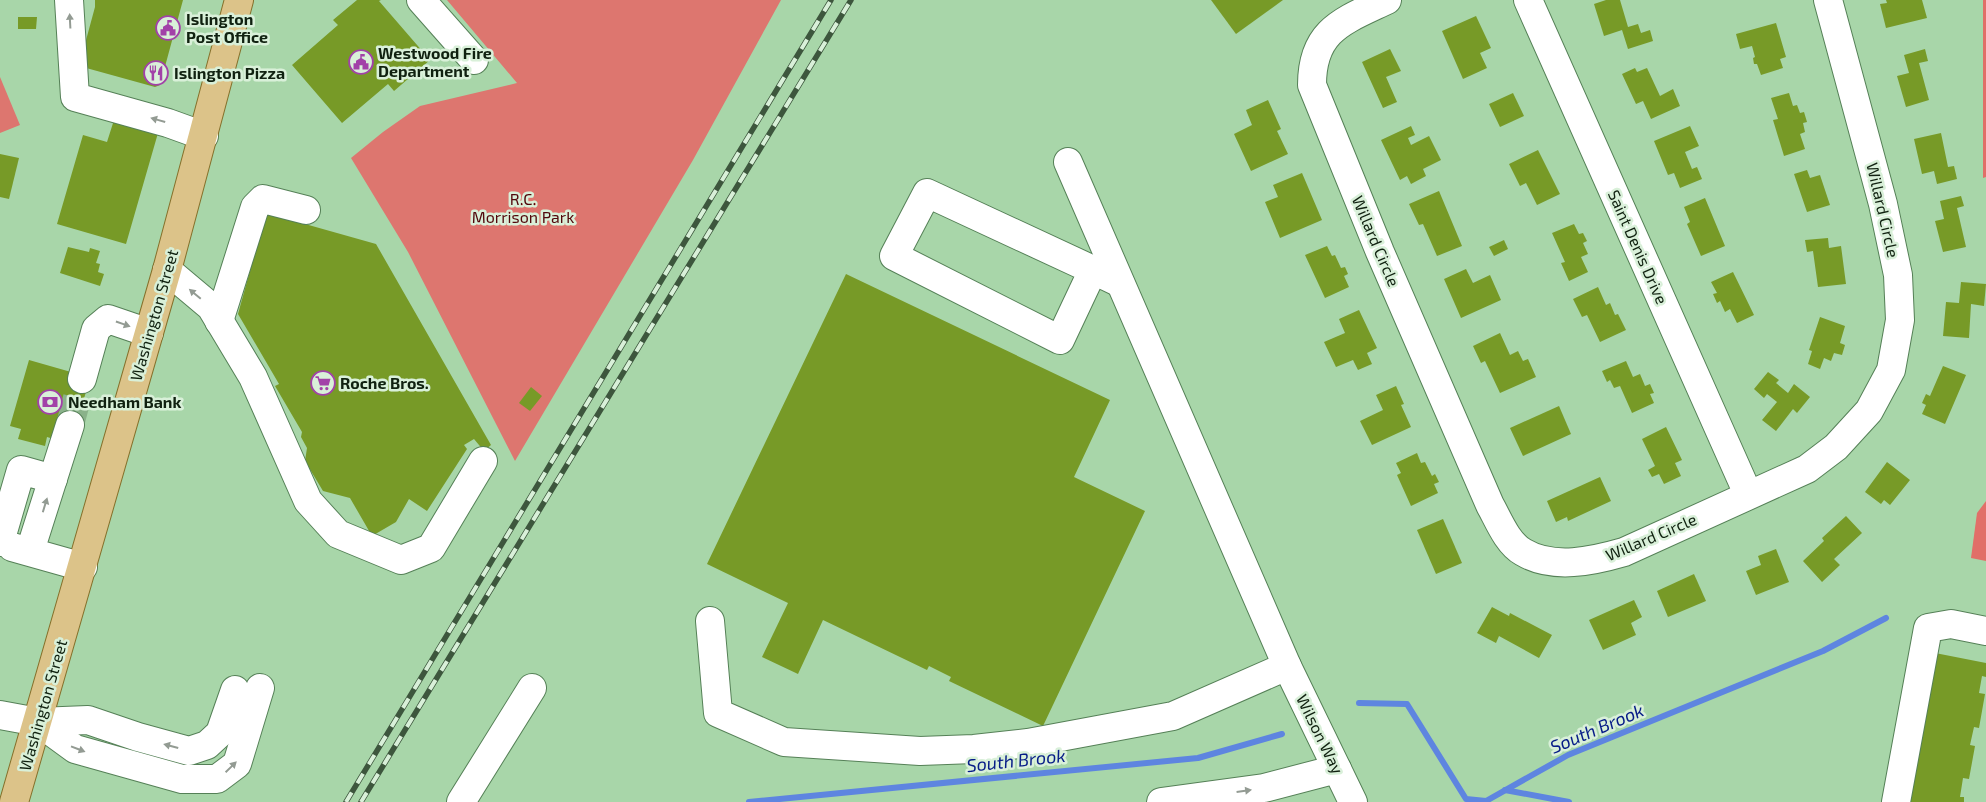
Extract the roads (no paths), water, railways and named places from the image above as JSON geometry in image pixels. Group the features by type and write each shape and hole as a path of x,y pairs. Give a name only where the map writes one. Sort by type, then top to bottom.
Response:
{"main road":[{"name":"Washington Street","path":"14,802 167,270 239,0"}],"street":[{"path":"69,0 75,97 168,123 204,136"},
{"path":"421,0 474,60"},
{"name":"Willard Circle","path":"1387,0 1345,20 1320,42 1312,64 1312,85 1380,252 1490,505 1511,541 1522,552 1544,559 1573,562 1600,559 1624,552 1748,494 1807,469 1836,447 1869,411 1891,370 1900,320 1898,275 1888,225 1828,0"},
{"name":"Saint Denis Drive","path":"1528,0 1748,494"},
{"name":"Wilson Way","path":"1068,162 1287,666 1352,802"},
{"path":"1093,270 1060,340 894,256 927,193 1093,270 1120,283"},
{"path":"219,321 255,207 263,199 306,210"},
{"path":"167,270 211,307 253,377 308,501 338,534 401,560 431,548 483,461"},
{"path":"82,379 96,329 108,319 149,333"},
{"path":"30,551 70,425"},
{"path":"53,479 21,470 0,542 83,566"},
{"path":"710,621 718,713 784,742 920,751 974,749 1028,742 1174,716 1287,666"},
{"path":"1896,802 1928,628 1951,624 1986,631"},
{"path":"461,802 532,688"},
{"path":"0,715 38,722 88,720 138,738 188,751 207,746 220,733 247,689"},
{"path":"1161,802 1264,788 1337,769"}],"waterway":[{"name":"South Brook","path":"1359,703 1407,704 1466,799 1486,801 1568,755 1823,651 1886,618"},
{"name":"South Brook","path":"749,802 1198,758 1282,734"},
{"path":"1505,790 1569,802"}],"tunnel":[{"path":"70,425 82,379"}],"railway":[{"path":"346,802 831,0"},
{"path":"361,802 851,0"}],"place":[{"name":"Islington Post Office","path":"168,28"},
{"name":"Westwood Fire Department","path":"361,62"},
{"name":"Islington Pizza","path":"156,73"},
{"name":"Roche Bros.","path":"323,383"},
{"name":"Needham Bank","path":"50,402"}],"park label":[{"name":"R.C. Morrison Park","path":"523,208"}]}
